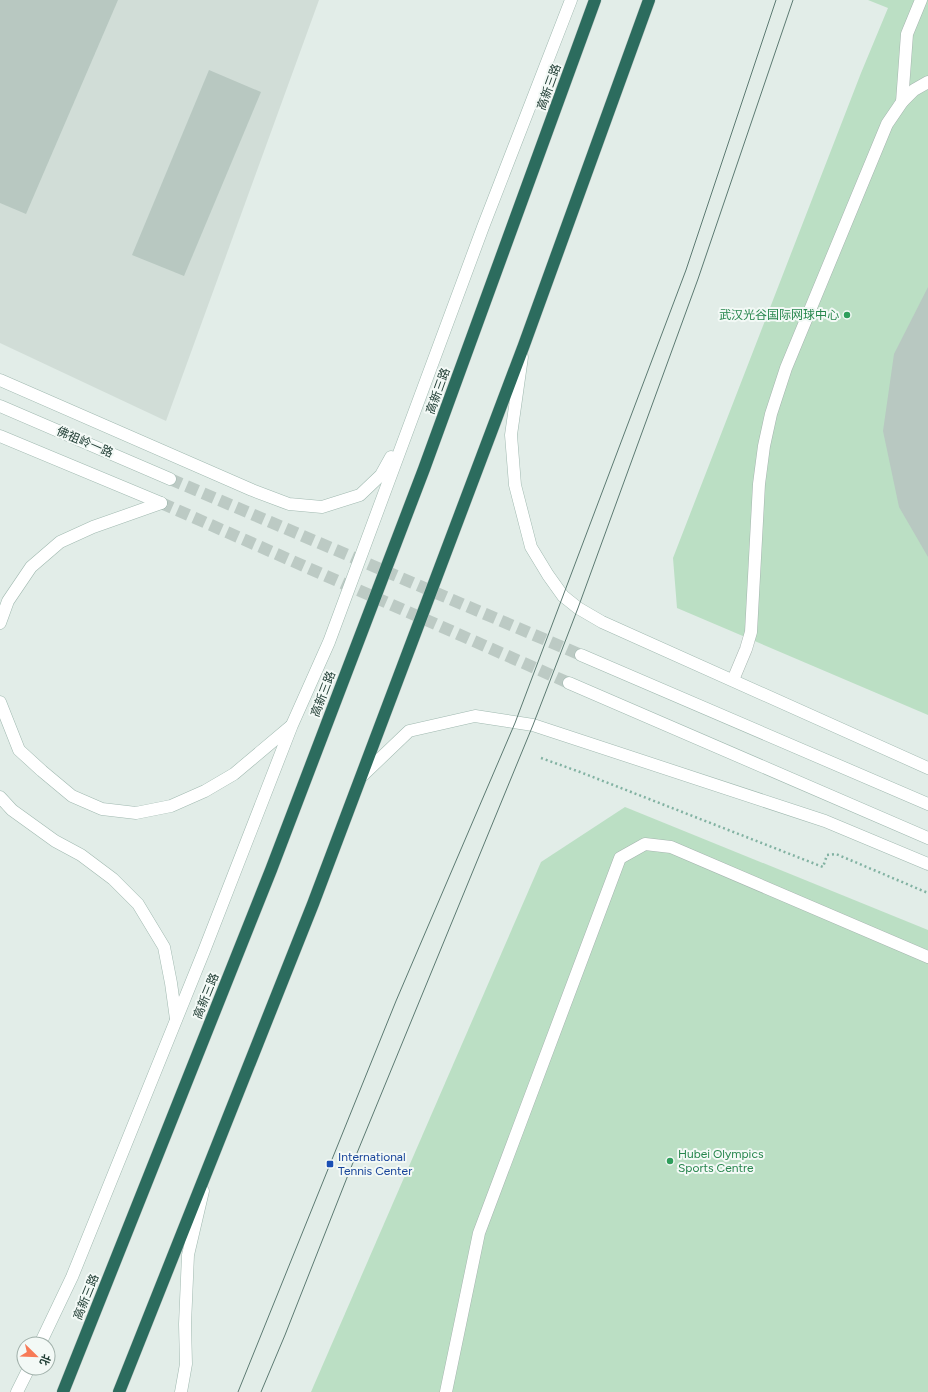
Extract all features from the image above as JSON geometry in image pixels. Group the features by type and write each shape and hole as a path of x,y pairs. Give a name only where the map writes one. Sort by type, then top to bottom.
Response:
{"highway":[{"name":"高新三路","path":"63,1392 274,862 421,477 595,0"},
{"path":"119,1392 209,1162 313,904 362,776 524,345 649,0"}],"street":[{"name":"高新三路","path":"44,1336 72,1277 176,1021 292,725 328,642 482,226 571,0"},
{"path":"902,102 907,34 921,0"},
{"path":"733,680 746,650 751,632 759,484 764,446 771,414 786,368 887,124 902,102 914,90 928,82"},
{"path":"524,345 511,434 515,485 531,547 563,596 578,608 602,622 928,768"},
{"path":"0,380 252,490 289,504 322,508 360,495 381,475 408,428"},
{"name":"佛祖岭一路","path":"0,406 170,479"},
{"path":"0,436 161,503 93,527 60,542 32,567 8,601 0,623"},
{"path":"581,655 928,804"},
{"path":"569,683 928,838"},
{"path":"0,702 19,750 72,796 102,809 136,813 171,806 205,792 234,774 292,725"},
{"path":"362,776 409,731 475,716 533,725 825,821 928,864"},
{"path":"0,797 12,810 55,841 81,855 113,879 138,904 164,947 176,1021"},
{"path":"446,1392 479,1233 620,858 645,844 671,847 928,957"},
{"path":"181,1392 186,1364 185,1324 188,1255 209,1162"},
{"path":"17,1392 25,1376"}],"path":[{"path":"541,758 823,867 827,855 836,854 928,893"}],"shaded area":[{"path":"0,0 319,0 166,421 0,343"}],"green space":[{"name":"武汉光谷国际网球中心","path":"868,0 928,0 928,715 677,608 673,558 861,73 888,8"},
{"name":"Hubei Olympics Sports Centre","path":"625,807 928,930 928,1392 311,1392 541,862"}],"building":[{"path":"0,0 118,0 26,214 0,203"},
{"path":"209,70 261,92 184,276 132,255"},
{"path":"928,287 928,557 899,507 883,431 894,354"}],"tunnel":[{"path":"170,479 581,655"},
{"path":"161,503 569,683"}],"tram line":[{"path":"238,1392 396,1001 515,723 686,270 776,0"},
{"path":"261,1392 350,1170 533,725 578,608 698,279 793,0"}],"place":[{"name":"武汉光谷国际网球中心","path":"847,315"},
{"name":"Hubei Olympics Sports Centre","path":"670,1161"},
{"name":"International Tennis Center","path":"330,1164"}]}
